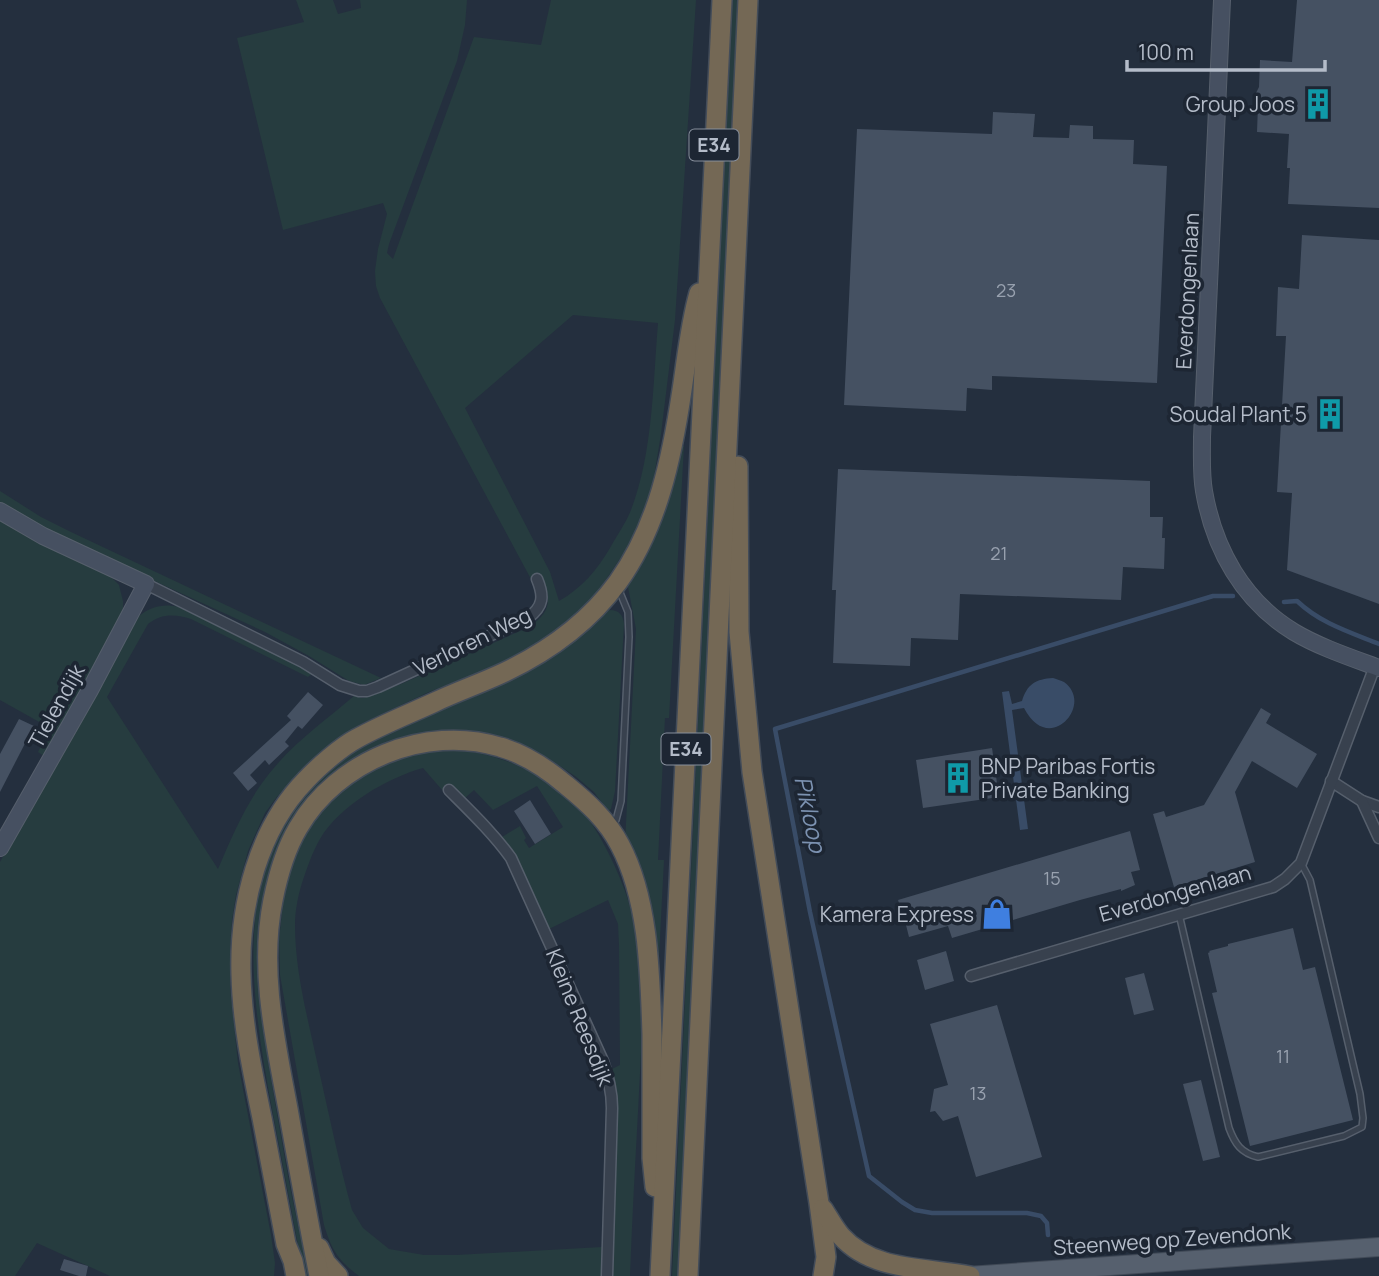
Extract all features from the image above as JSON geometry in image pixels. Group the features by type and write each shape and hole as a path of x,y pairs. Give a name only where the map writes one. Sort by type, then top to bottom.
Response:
{"highway":[{"name":"E34","path":"660,1276 722,0"},
{"name":"E34","path":"688,1276 748,0"},
{"path":"296,1276 286,1244 247,1044 241,973 249,895 265,840 275,820 307,779 354,740 446,696 503,673 553,646 576,628 617,583 638,548 659,501 672,452 693,316 709,262"},
{"path":"728,432 736,456 738,477 739,632 752,772 819,1203 825,1257 823,1276"},
{"path":"319,1276 270,1004 267,947 271,910 288,846 307,814 319,800 350,772 369,761 424,742 458,740 499,746 533,761 550,771 598,813 620,845 634,881 643,918 650,980 653,1170 662,1236"},
{"path":"819,1203 841,1236 866,1254 897,1265 969,1276"},
{"path":"311,1234 326,1263 338,1276"},
{"path":"286,1244 287,1276"}],"main road":[{"name":"Steenweg op Zevendonk","path":"969,1276 1379,1247"}],"street":[{"name":"Everdongenlaan","path":"971,976 1273,887 1285,879 1301,863 1377,667 1296,633 1265,611 1244,588 1212,527 1203,488 1202,437 1222,0"},
{"path":"0,511 43,536 146,584"},
{"name":"Verloren Weg","path":"146,584 303,662 340,685 367,691 528,618 540,606 542,598 537,579"},
{"name":"Tielendijk","path":"0,848 90,690 146,584"},
{"path":"1331,781 1362,801 1379,807"},
{"name":"Kleine Reesdijk","path":"449,790 486,827 511,858 608,1077 612,1108 607,1276"},
{"path":"1362,801 1379,838"}],"lane":[{"path":"610,830 621,802 629,637 628,612 617,583"},
{"path":"1179,914 1234,1142 1250,1156 1258,1157 1344,1136 1362,1127 1360,1094 1310,880 1301,863"}],"green space":[{"path":"296,0 333,0 338,14 361,8 360,0 467,0 457,61 389,244 387,253 393,259 474,37 541,45 551,0 696,0 675,320 654,477 643,517 624,553 594,597 563,626 501,664 429,692 361,724 304,767 265,813 248,851 236,895 230,950 230,987 238,1063 271,1235 274,1276 110,1276 37,1243 15,1276 0,1276 0,862 139,616 157,607 178,607 243,637 312,674 308,677 191,619 169,615 148,624 107,697 218,869 242,817 264,780 292,749 354,696 363,698 401,684 529,627 541,617 547,605 547,593 541,577 532,581 380,298 375,271 387,214 383,203 283,230 237,38 304,22","holes":["573,315 658,323 648,442 631,510 594,571 559,601 550,572 465,408"]},
{"path":"732,0 738,0 678,1276 672,1276"},
{"path":"678,446 684,446 658,860 664,860 659,957 653,956 625,843 636,629 628,587"},
{"path":"0,491 71,532 381,678 364,685 349,681 265,632 24,518 0,502"},
{"path":"0,519 111,577 119,585 123,601 117,626 44,756 38,752 50,728 0,700"},
{"path":"605,611 620,614 624,624 615,791 611,809 608,811 594,792 575,776 548,758 516,742 485,733 459,730 415,736 357,759 268,879 260,935 260,993 286,1166 312,1276 304,1276 272,1109 256,1004 253,953 257,904 269,857 290,814 324,775 371,742 514,677 552,656 573,641"},
{"path":"447,749 501,759 535,774 565,795 586,816 599,836 625,891 638,946 642,1013 630,1276 612,1276 615,1093 612,1069 620,1065 618,924 608,900 549,929 523,871 502,837 520,826 529,848 563,827 537,786 493,810 474,790 456,806 423,768 380,786 339,815 320,839 302,883 297,904 297,960 303,996 352,1210 363,1228 389,1249 424,1255 602,1247 601,1276 359,1276 337,1254 327,1234 280,975 279,940 284,893 302,841 314,816 361,774 399,756"}],"water":[{"path":"1053,678 1064,682 1072,691 1072,713 1065,722 1056,727 1045,728 1034,722 1024,708 1012,710 1028,829 1020,830 1002,692 1009,691 1012,704 1022,701 1033,684"}],"building":[{"name":"Group Joos","path":"1297,0 1379,0 1379,208 1288,204 1289,134 1257,132 1258,105 1255,95 1259,87 1260,60 1292,62"},
{"path":"993,112 1035,114 1033,137 1069,138 1070,125 1093,126 1093,139 1134,140 1133,164 1167,166 1157,383 992,376 992,390 967,388 966,411 844,405 857,129 992,134"},
{"name":"Soudal Plant 5","path":"1302,235 1379,240 1379,604 1287,570 1292,493 1277,492 1286,336 1276,336 1278,287 1299,289"},
{"path":"838,469 1150,481 1150,517 1163,517 1164,569 1123,567 1121,600 960,594 958,640 911,638 910,666 833,663 836,590 832,590"},
{"path":"308,692 323,705 302,729 298,726 285,742 289,746 269,765 265,760 250,775 257,783 248,791 233,773 291,720 287,716"},
{"path":"1261,708 1271,714 1266,723 1317,754 1297,788 1252,761 1235,792 1255,862 1174,887 1153,814 1164,811 1166,817 1204,805"},
{"path":"19,719 34,726 0,792 0,754"},
{"name":"BNP Paribas Fortis Private Banking","path":"992,748 999,797 923,808 916,760"},
{"path":"530,800 551,834 535,844 514,811"},
{"path":"1130,831 1140,870 1131,872 1135,885 1121,891 1080,900 952,938 948,926 909,937 906,925 898,920 901,910 898,900"},
{"path":"1293,928 1303,970 1315,967 1353,1120 1250,1146 1212,993 1217,992 1208,953 1228,944"},
{"path":"946,951 954,981 925,990 917,960"},
{"path":"1144,973 1154,1010 1134,1015 1125,978"},
{"path":"997,1005 1042,1157 976,1177 958,1116 943,1121 935,1111 930,1112 934,1089 948,1085 930,1024"},
{"path":"1201,1080 1220,1157 1203,1161 1183,1084"},
{"path":"64,1259 88,1266 86,1276 60,1270"}],"waterway":[{"name":"Pikloop","path":"1048,1235 1047,1223 1041,1216 1027,1213 932,1213 915,1210 869,1176 810,912 775,729 1213,596 1233,596"},
{"name":"Pikloop","path":"1284,602 1297,601 1325,621 1379,644"}],"place":[{"name":"Group Joos","path":"1318,104"},
{"name":"Soudal Plant 5","path":"1330,414"},
{"name":"BNP Paribas Fortis Private Banking","path":"958,778"},
{"name":"Kamera Express","path":"997,914"}]}
